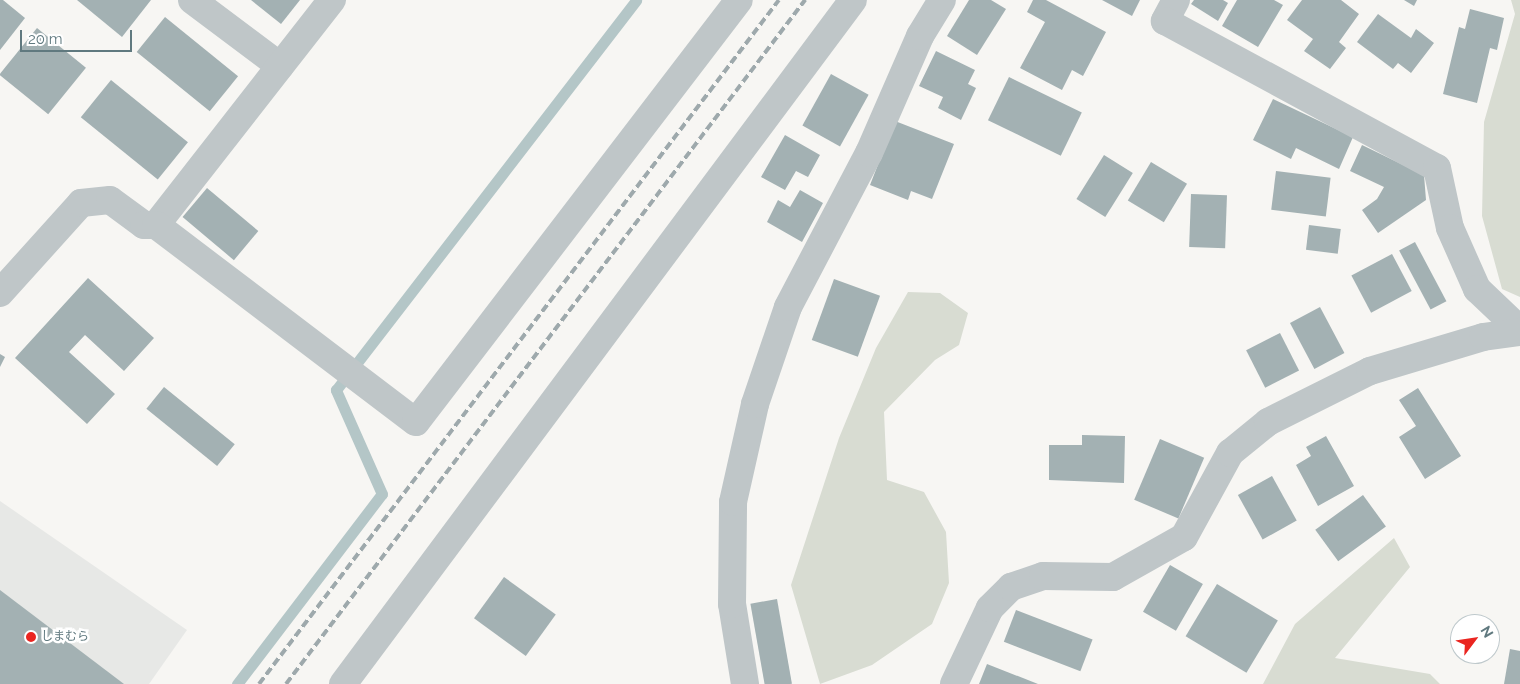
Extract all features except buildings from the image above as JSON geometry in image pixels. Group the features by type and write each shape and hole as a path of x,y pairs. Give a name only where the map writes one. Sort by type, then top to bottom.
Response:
{"street":[{"path":"192,0 280,66"},
{"path":"156,225 332,0"},
{"path":"0,293 81,203 110,200 144,225 156,225 416,422 739,0"},
{"path":"343,684 853,0"},
{"path":"746,684 732,604 733,502 755,404 788,307 869,153 920,36 942,0"},
{"path":"1176,0 1166,21 1437,168 1450,228 1477,289 1520,331"},
{"path":"954,684 990,608 1012,587 1043,576 1113,577 1184,537 1230,453 1268,422 1370,371 1483,338 1520,331"}],"shaded area":[{"path":"1511,0 1520,0 1520,297 1502,289 1482,216 1484,122 1515,14"},
{"path":"908,292 940,293 968,313 959,345 935,360 884,412 887,480 924,492 946,532 949,583 932,624 872,665 820,684 791,585 839,438 876,348"},
{"path":"0,501 187,630 149,684 0,684"},
{"path":"1394,538 1410,567 1335,658 1430,674 1440,684 1263,684 1295,624"}],"waterway":[{"path":"237,684 382,494 336,390 636,0"}],"railway":[{"path":"259,684 779,0"},
{"path":"286,684 805,0"}],"place":[{"name":"しまむら","path":"31,637"}]}
